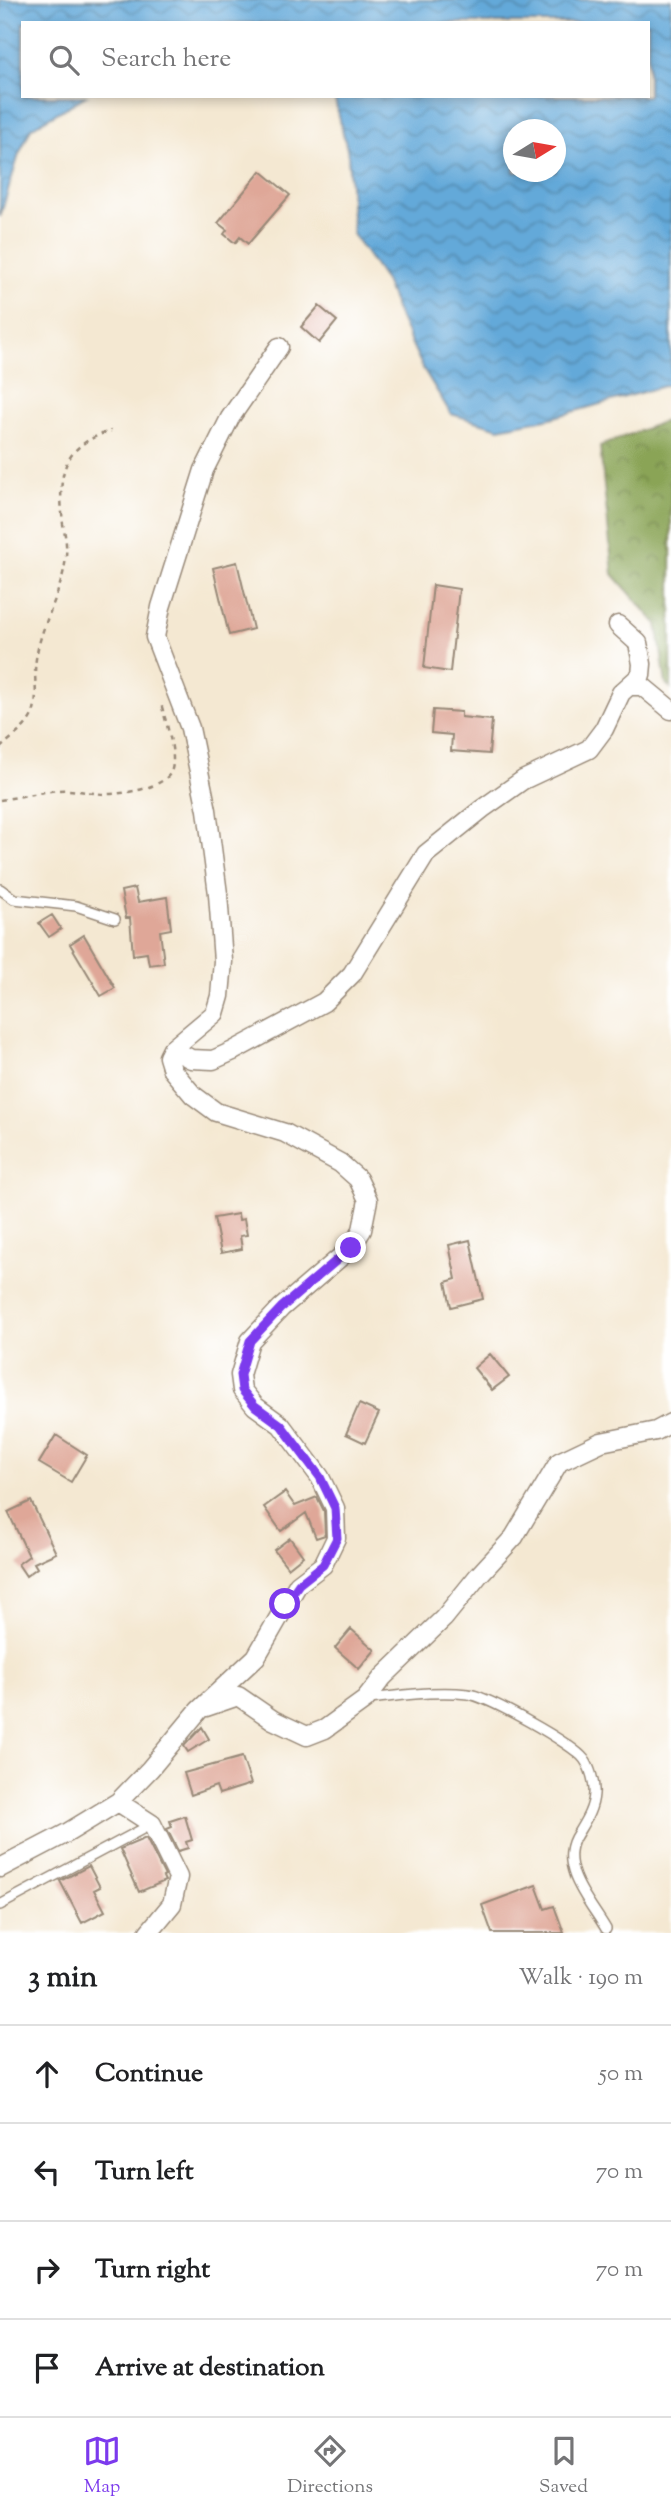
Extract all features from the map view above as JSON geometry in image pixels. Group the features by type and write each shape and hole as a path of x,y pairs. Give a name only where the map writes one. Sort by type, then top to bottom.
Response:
{"street":[{"path":"0,1868 67,1833 118,1802 150,1769 199,1710 256,1657 292,1594 299,1584 323,1565 337,1538 335,1508 320,1477 281,1425 255,1406 242,1390 240,1375 250,1341 281,1308 351,1248 362,1230 368,1200 358,1179 340,1163 285,1133 216,1112 193,1095 172,1070 168,1057 172,1049 215,1013 220,996 223,961 207,810 190,728 155,637 161,607 204,470 230,418 279,347"},
{"path":"172,1049 191,1059 213,1060 233,1052 324,1002 352,974 426,854 523,780 589,749 604,729 621,693 641,675 638,643 618,625"},
{"path":"631,686 642,686 671,710"},
{"path":"199,1710 237,1696 273,1720 307,1736 325,1729 365,1700 383,1677 444,1618 514,1536 559,1462 601,1442 656,1431 671,1423"},
{"path":"118,1802 152,1824 178,1877 172,1904 148,1933"}],"lane":[{"path":"0,890 14,898 76,906 116,919"},
{"path":"365,1700 424,1694 471,1694 507,1708 583,1757 592,1774 594,1793 589,1815 570,1853 571,1866 606,1929"},
{"path":"0,1905 152,1824"}],"path":[{"path":"0,748 27,724 36,699 35,663 40,637 64,575 67,553 61,501 68,459 78,446 91,437 111,431"},
{"path":"0,800 60,790 107,794 123,792 146,788 166,779 174,761 161,703"}],"green space":[{"path":"671,419 671,688 666,684 657,624 613,574 600,446"}],"water":[{"path":"0,0 671,0 671,384 551,418 499,428 451,414 423,368 385,281 353,234 348,153 334,98 650,98 650,21 21,21 21,98 83,98 31,128 19,154 0,217"}],"building":[{"path":"261,171 290,195 248,244 240,237 235,243 224,234 227,230 218,223"},
{"path":"319,306 337,321 319,343 301,327"},
{"path":"237,562 253,629 229,635 213,568"},
{"path":"433,585 459,589 450,672 424,668"},
{"path":"433,710 461,712 461,717 492,720 489,754 451,751 452,735 431,733"},
{"path":"135,888 138,902 167,897 171,929 160,931 164,963 149,965 147,953 133,955 130,918 126,918 121,891"},
{"path":"52,915 61,929 49,937 39,923"},
{"path":"84,935 115,988 101,996 70,944"},
{"path":"238,1214 239,1220 244,1219 247,1235 240,1236 242,1249 221,1253 214,1218"},
{"path":"470,1240 483,1299 451,1307 446,1282 456,1279 449,1245"},
{"path":"490,1354 509,1377 492,1390 474,1368"},
{"path":"359,1404 379,1413 365,1443 346,1434"},
{"path":"56,1435 87,1455 71,1482 39,1463"},
{"path":"285,1492 295,1506 317,1497 324,1511 325,1535 316,1538 306,1513 281,1531 264,1507"},
{"path":"31,1501 56,1553 34,1563 37,1568 26,1576 18,1564 29,1556 8,1512"},
{"path":"290,1538 303,1556 288,1568 274,1550"},
{"path":"351,1629 375,1650 359,1669 335,1648"},
{"path":"202,1727 209,1739 188,1752 184,1746"},
{"path":"242,1757 251,1784 219,1794 216,1786 191,1795 184,1773"},
{"path":"185,1816 192,1840 186,1842 188,1848 178,1851 167,1829 172,1827 170,1821"},
{"path":"146,1838 165,1881 139,1892 120,1849"},
{"path":"89,1866 100,1887 94,1890 105,1911 82,1923 60,1881"},
{"path":"536,1885 545,1909 554,1906 564,1933 492,1933 482,1905"}],"route":[{"path":"285,1604 299,1584 323,1565 337,1538 335,1508 320,1477 281,1425 255,1406 242,1390 240,1375 250,1341 281,1308 351,1248"}]}
